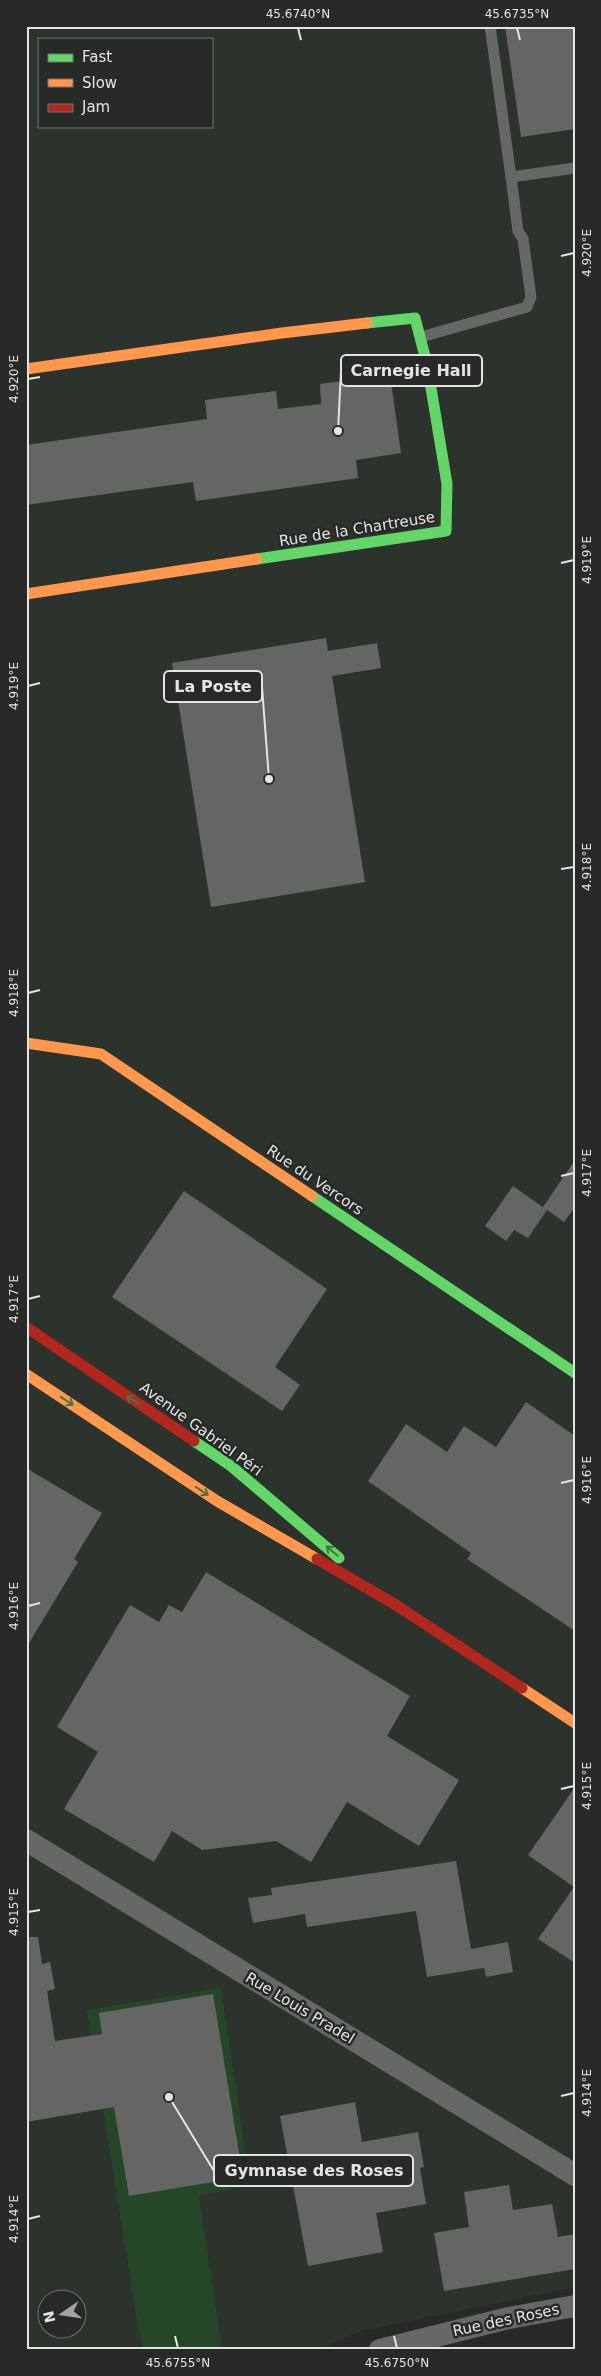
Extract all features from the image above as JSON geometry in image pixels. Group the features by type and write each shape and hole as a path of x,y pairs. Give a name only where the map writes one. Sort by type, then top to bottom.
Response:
{"street":[{"name":"Rue de la Chartreuse","path":"26,369 282,333 415,318 427,364 447,484 446,531 26,594"},
{"name":"Rue du Vercors","path":"26,1042 101,1054 575,1373"},
{"name":"Avenue Gabriel Péri","path":"26,1327 231,1466 396,1605"},
{"name":"Avenue Gabriel Péri","path":"26,1374 217,1501 396,1605 575,1723"},
{"name":"Rue Louis Pradel","path":"26,1840 575,2175"},
{"name":"Rue des Roses","path":"380,2350 509,2318 575,2306"}],"lane":[{"path":"421,337 527,307 531,297 524,239 518,231 490,26"},
{"path":"511,177 575,168"}],"shaded area":[{"path":"26,26 575,26 575,2287 360,2331 319,2350 26,2350"}],"green space":[{"path":"221,1988 250,2185 199,2196 222,2350 142,2350 87,2010"}],"building":[{"path":"505,26 575,26 575,129 521,137"},
{"path":"390,375 401,453 356,460 358,478 196,501 193,482 26,505 26,445 207,419 205,400 276,391 278,409 321,404 320,384"},
{"path":"326,638 328,651 377,643 381,668 332,676 365,882 211,907 172,663"},
{"path":"575,1160 575,1207 564,1222 543,1207"},
{"path":"513,1186 547,1210 528,1238 514,1230 506,1241 485,1226"},
{"path":"184,1191 327,1289 275,1367 300,1385 282,1411 112,1297"},
{"path":"526,1402 575,1436 575,1631 467,1559 471,1553 368,1481 406,1424 447,1452 464,1426 496,1447"},
{"path":"26,1468 102,1513 74,1559 78,1562 26,1648"},
{"path":"206,1572 410,1696 387,1736 459,1780 419,1846 347,1802 311,1862 276,1841 202,1850 172,1831 154,1862 64,1809 98,1752 57,1727 130,1605 159,1622 169,1605 182,1612"},
{"path":"575,1787 575,1963 538,1939 574,1887 528,1855"},
{"path":"456,1861 471,1949 508,1942 513,1972 486,1977 484,1968 427,1977 416,1911 307,1927 305,1914 253,1923 248,1898 272,1895 271,1888"},
{"path":"26,1937 38,1937 42,1964 50,1962 55,1989 47,1991 55,2041 102,2034 99,2013 213,1994 243,2177 129,2196 114,2107 26,2122"},
{"path":"355,2102 362,2142 418,2132 424,2167 420,2168 426,2204 376,2213 383,2252 308,2266 280,2116"},
{"path":"509,2185 513,2210 552,2204 558,2237 575,2234 575,2269 444,2291 434,2233 469,2227 464,2192"}],"traffic: fast":[{"path":"257,559 446,531 447,484 427,364 415,318 367,323"},
{"path":"312,1196 575,1373"},
{"path":"194,1441 231,1466 339,1558"}],"traffic: slow":[{"path":"26,369 367,323"},
{"path":"26,594 257,559"},
{"path":"26,1043 101,1054 312,1196"},
{"path":"26,1374 217,1501 317,1559"},
{"path":"522,1688 575,1723"}],"traffic: jam":[{"path":"26,1327 194,1441"},
{"path":"317,1559 396,1605 522,1688"}],"place":[{"name":"Carnegie Hall","path":"338,431"},
{"name":"La Poste","path":"269,779"},
{"name":"Gymnase des Roses","path":"169,2097"}]}
